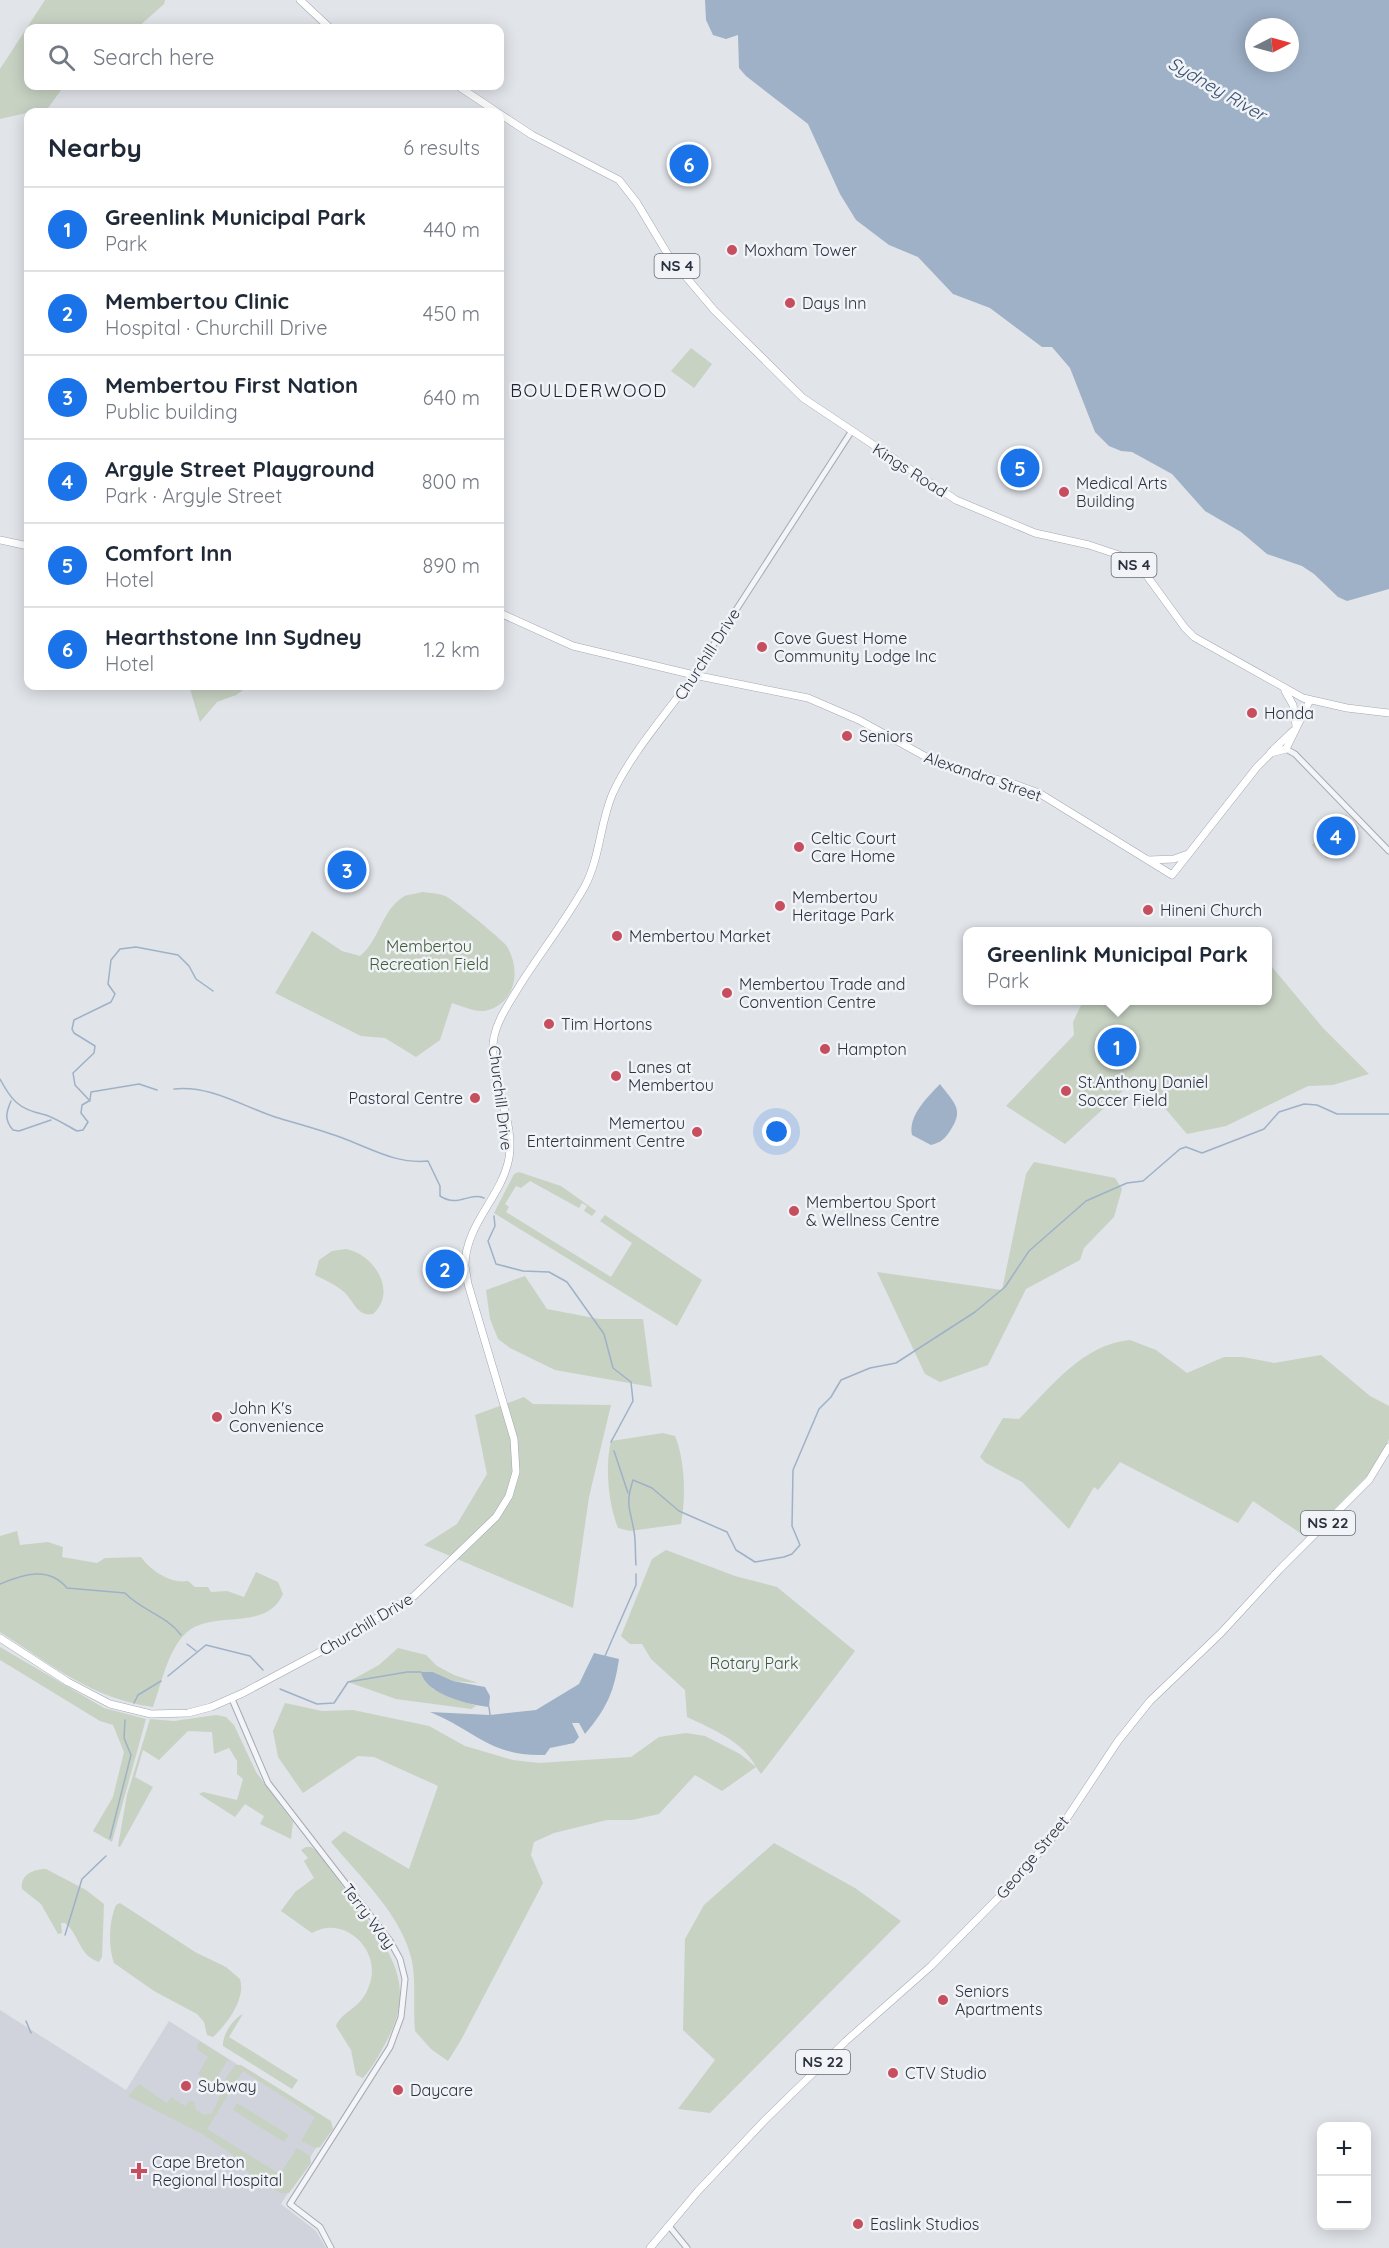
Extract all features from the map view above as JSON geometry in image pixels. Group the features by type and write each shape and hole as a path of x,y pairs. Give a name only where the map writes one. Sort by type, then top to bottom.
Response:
{"main road":[{"path":"300,0 326,24"},
{"name":"Kings Road","path":"464,90 491,108"},
{"name":"Kings Road","path":"504,117 532,135 619,180 637,203 670,258 714,310 800,395 850,432 960,502 1035,533 1089,545 1122,556 1147,576 1194,637 1284,689 1310,700 1389,713"},
{"path":"0,540 24,545"},
{"name":"Alexandra Street","path":"504,615 573,646 694,675 800,696 832,707 935,763 1039,793 1172,875 1277,743 1296,728"},
{"name":"Churchill Drive","path":"0,1638 84,1691 119,1708 151,1714 178,1714 201,1710 232,1699 318,1653 405,1602 443,1571 486,1528 509,1496 516,1472 514,1439 468,1284 465,1266 470,1236 501,1180 509,1157 509,1132 494,1063 494,1038 506,1008 585,886 597,854 608,806 619,781 694,675"},
{"path":"1284,689 1293,705 1296,728"},
{"path":"1271,753 1286,749 1310,700"},
{"path":"1149,860 1174,859 1190,853"},
{"name":"George Street","path":"650,2248 765,2120 846,2041 931,1966 1008,1888 1059,1830 1113,1748 1150,1701 1221,1634 1279,1569 1369,1480 1389,1447"}],"street":[{"name":"Churchill Drive","path":"694,675 850,432"},
{"path":"1286,749 1295,754 1389,851"},
{"name":"Terry Way","path":"232,1699 268,1783 390,1941 400,1959 405,1979 401,2017 390,2047 290,2204 320,2227 331,2248"},
{"path":"669,2226 687,2248"}],"shaded area":[{"name":"Cape Breton Regional Hospital","path":"0,2010 126,2090 169,2021 331,2124 281,2204 316,2231 326,2248 0,2248"}],"green space":[{"path":"45,0 165,0 164,4 142,24 29,24"},
{"path":"24,32 24,90 61,90 48,108 24,108 24,114 0,119 0,69"},
{"path":"691,348 712,364 694,388 671,371"},
{"path":"190,690 243,690 217,702 200,722"},
{"path":"1346,814 1359,828 1327,858 1312,845"},
{"name":"Membertou Recreation Field","path":"422,892 449,898 506,945 511,954 515,975 509,994 503,1002 484,1011 472,1010 452,1003 440,1040 416,1057 385,1038 361,1036 275,993 312,931 342,951 360,956 372,942 385,917 396,903 405,896"},
{"path":"1272,967 1323,1028 1369,1074 1333,1085 1308,1086 1226,1126 1187,1134 1145,1085 1128,1086 1065,1144 1006,1106 1074,1035 1073,1022 1081,1005 1272,1005"},
{"path":"1034,1162 1115,1178 1122,1189 1114,1217 1084,1248 1080,1260 1026,1289 988,1365 940,1382 925,1374 877,1272 1002,1290 1026,1174"},
{"path":"519,1172 561,1186 596,1211 592,1216 584,1211 587,1206 582,1203 579,1208 530,1181 521,1188 516,1186 505,1204 509,1207 506,1212 611,1277 632,1243 600,1221 605,1215 702,1280 677,1326 494,1213 514,1174"},
{"path":"346,1249 366,1258 379,1275 383,1285 383,1295 380,1305 373,1314 359,1311 341,1289 315,1275 319,1260 332,1251"},
{"path":"525,1276 547,1309 599,1319 643,1319 652,1387 555,1370 510,1348 498,1339 490,1319 486,1290"},
{"path":"1130,1340 1156,1350 1187,1373 1224,1357 1243,1357 1274,1363 1321,1355 1370,1396 1389,1406 1389,1439 1372,1471 1306,1537 1253,1501 1238,1523 1120,1462 1098,1490 1094,1487 1069,1529 1022,1482 986,1463 980,1457 1003,1418 1019,1419 1056,1381 1083,1358 1113,1343"},
{"path":"524,1397 533,1404 611,1405 589,1497 573,1608 424,1545 457,1524 487,1474 475,1415"},
{"path":"663,1433 675,1436 681,1456 684,1503 681,1524 630,1531 618,1528 608,1484 611,1441"},
{"path":"17,1531 20,1545 48,1542 63,1547 62,1557 97,1563 105,1558 141,1557 150,1567 168,1578 188,1581 195,1587 208,1587 211,1592 227,1591 244,1597 256,1572 278,1582 283,1594 275,1606 264,1613 251,1617 208,1622 195,1627 184,1635 173,1651 153,1707 131,1703 91,1688 55,1668 0,1632 0,1536"},
{"name":"Rotary Park","path":"666,1550 735,1576 777,1587 855,1651 761,1774 750,1758 735,1743 687,1717 685,1690 651,1659 642,1644 630,1644 621,1636 652,1559"},
{"path":"0,1647 104,1708 146,1719 112,1842 93,1831 113,1797 124,1752 113,1725 100,1721 0,1660"},
{"path":"398,1648 426,1655 437,1666 454,1675 478,1683 453,1681 433,1672 421,1672 433,1689 476,1706 471,1709 396,1699 348,1682 379,1665"},
{"path":"285,1703 322,1711 353,1710 429,1726 465,1746 513,1760 539,1763 631,1757 659,1737 686,1733 705,1736 740,1754 756,1767 722,1791 695,1775 659,1814 632,1820 607,1820 554,1833 534,1842 531,1855 543,1883 448,2061 431,2049 415,2031 412,1961 399,1928 379,1897 331,1842 344,1831 409,1869 438,1786 374,1757 358,1756 303,1793 278,1757 273,1731"},
{"path":"216,1715 226,1717 234,1725 256,1772 293,1822 291,1839 260,1824 264,1816 245,1804 235,1817 199,1794 203,1792 237,1800 243,1779 237,1774 237,1761 229,1748 214,1754 212,1732 188,1731 159,1760 143,1750 135,1777 153,1787 120,1847 118,1846 127,1795 150,1719 174,1721"},
{"path":"774,1843 855,1888 901,1921 710,2113 678,2109 715,2060 683,2030 685,1939 704,1905"},
{"path":"306,1847 317,1851 375,1930 398,1976 399,2007 394,2025 378,2057 363,2078 356,2075 351,2050 336,2026 339,2020 358,2004 367,1992 372,1971 365,1948 357,1938 336,1928 324,1928 312,1933 281,1911 295,1892 314,1878 304,1861 308,1858 301,1850"},
{"path":"46,1869 86,1890 104,1904 102,1957 99,1962 87,1955 65,1923 61,1923 62,1933 58,1934 41,1904 22,1889 23,1880 28,1874"},
{"path":"120,1903 195,1952 226,1967 240,1979 238,2003 213,2037 207,2035 204,2022 197,2014 154,1991 114,1963 110,1942 111,1926 116,1905"},
{"path":"243,2014 229,2037 298,2080 292,2089 223,2046 224,2037 229,2028"},
{"path":"200,2042 228,2059 216,2080 202,2090 199,2084 203,2078 198,2074 208,2057 198,2050 197,2043"},
{"path":"235,2065 241,2065 331,2121 333,2129 320,2147 315,2148 301,2141 315,2117 243,2071 231,2090 226,2085 225,2079"},
{"path":"139,2084 167,2103 171,2097 185,2106 189,2101 194,2101 196,2110 205,2115 212,2113 221,2094 225,2093 228,2095 207,2129 280,2174 297,2148 310,2156 311,2163 289,2193 281,2193 251,2175 232,2154 204,2135 128,2096"},
{"path":"237,2103 289,2135 284,2142 233,2110"}],"water":[{"name":"Sydney River","path":"705,0 1389,0 1389,589 1347,601 1338,597 1302,566 1267,554 1241,532 1205,511 1172,474 1132,452 1121,451 1109,446 1095,432 1070,368 1052,347 1042,347 990,308 953,294 918,257 889,245 856,220 840,194 808,124 746,76 739,68 738,35 726,39 713,35 706,20"},
{"path":"940,1084 956,1106 957,1117 946,1137 931,1145 912,1135 913,1120 920,1107"},
{"path":"594,1653 619,1659 615,1681 608,1699 599,1716 585,1734 579,1723 572,1723 579,1737 574,1743 550,1748 545,1755 526,1755 497,1747 430,1712 490,1715 536,1710 579,1684"},
{"path":"421,1672 433,1672 453,1681 485,1687 490,1696 489,1707 460,1701 439,1692 424,1680"}],"waterway":[{"path":"90,1101 75,1085 73,1073 94,1053 95,1046 74,1033 72,1029 74,1020 111,1002 115,994 108,984 111,960 120,949 136,947 178,955 189,966 196,979 213,991"},
{"path":"0,1079 16,1103 51,1117 77,1131 83,1130 88,1122 81,1113 82,1105 89,1101"},
{"path":"90,1100 91,1092 139,1084 157,1090"},
{"path":"174,1089 213,1093 386,1155 406,1160 428,1161 440,1186 440,1196 452,1201 473,1197 484,1198"},
{"path":"11,1101 7,1116 8,1123 13,1130 19,1131 51,1120"},
{"path":"636,1565 635,1535 629,1501 633,1480 652,1488 679,1511 727,1532 736,1550 755,1562 792,1554 800,1545 792,1526 793,1470 819,1409 831,1397 841,1380 870,1368 896,1363 975,1312 1005,1287 1029,1251 1086,1201 1127,1183 1143,1181 1180,1149 1186,1147 1202,1153 1264,1129 1279,1112 1304,1104 1317,1105 1337,1114 1389,1114"},
{"path":"494,1216 495,1226 488,1241 496,1264 523,1271 549,1272 567,1282 604,1334 613,1368 631,1382 633,1401 611,1442"},
{"path":"614,1451 628,1493"},
{"path":"0,1584 18,1577 44,1574 60,1581 67,1588 125,1593 175,1628 181,1635"},
{"path":"605,1656 636,1585 636,1574"},
{"path":"187,1644 196,1651"},
{"path":"168,1676 206,1645 250,1656 263,1670"},
{"path":"280,1689 317,1704 334,1703 348,1682 407,1672 421,1672"},
{"path":"134,1703 138,1695 161,1681"},
{"path":"489,1707 490,1715"},
{"path":"110,1838 131,1755 124,1738 125,1720"},
{"path":"65,1935 82,1879 106,1856"},
{"path":"26,2021 31,2033"}],"place":[{"name":"Hearthstone Inn Sydney","path":"689,164"},
{"name":"Moxham Tower","path":"732,250"},
{"name":"Days Inn","path":"790,303"},
{"name":"Comfort Inn","path":"1020,468"},
{"name":"Medical Arts Building","path":"1064,492"},
{"name":"Cove Guest Home Community Lodge Inc","path":"762,647"},
{"name":"Honda","path":"1252,713"},
{"name":"Seniors","path":"847,736"},
{"name":"Argyle Street Playground","path":"1336,836"},
{"name":"Celtic Court Care Home","path":"799,847"},
{"name":"Membertou First Nation","path":"347,870"},
{"name":"Membertou Heritage Park","path":"780,906"},
{"name":"Hineni Church","path":"1148,910"},
{"name":"Membertou Market","path":"617,936"},
{"name":"Membertou Trade and Convention Centre","path":"727,993"},
{"name":"Tim Hortons","path":"549,1024"},
{"name":"Greenlink Municipal Park","path":"1117,1047"},
{"name":"Hampton","path":"825,1049"},
{"name":"Lanes at Membertou","path":"616,1076"},
{"name":"St.Anthony Daniel Soccer Field","path":"1066,1091"},
{"name":"Pastoral Centre","path":"475,1098"},
{"name":"Memertou Entertainment Centre","path":"697,1132"},
{"name":"Membertou Sport & Wellness Centre","path":"794,1211"},
{"name":"Membertou Clinic","path":"445,1269"},
{"name":"John K's Convenience","path":"217,1417"},
{"name":"Seniors Apartments","path":"943,2000"},
{"name":"CTV Studio","path":"893,2073"},
{"name":"Subway","path":"186,2086"},
{"name":"Daycare","path":"398,2090"},
{"name":"Cape Breton Regional Hospital","path":"139,2171"},
{"name":"Easlink Studios","path":"858,2224"}],"district":[{"name":"BOULDERWOOD","path":"589,391"}]}
